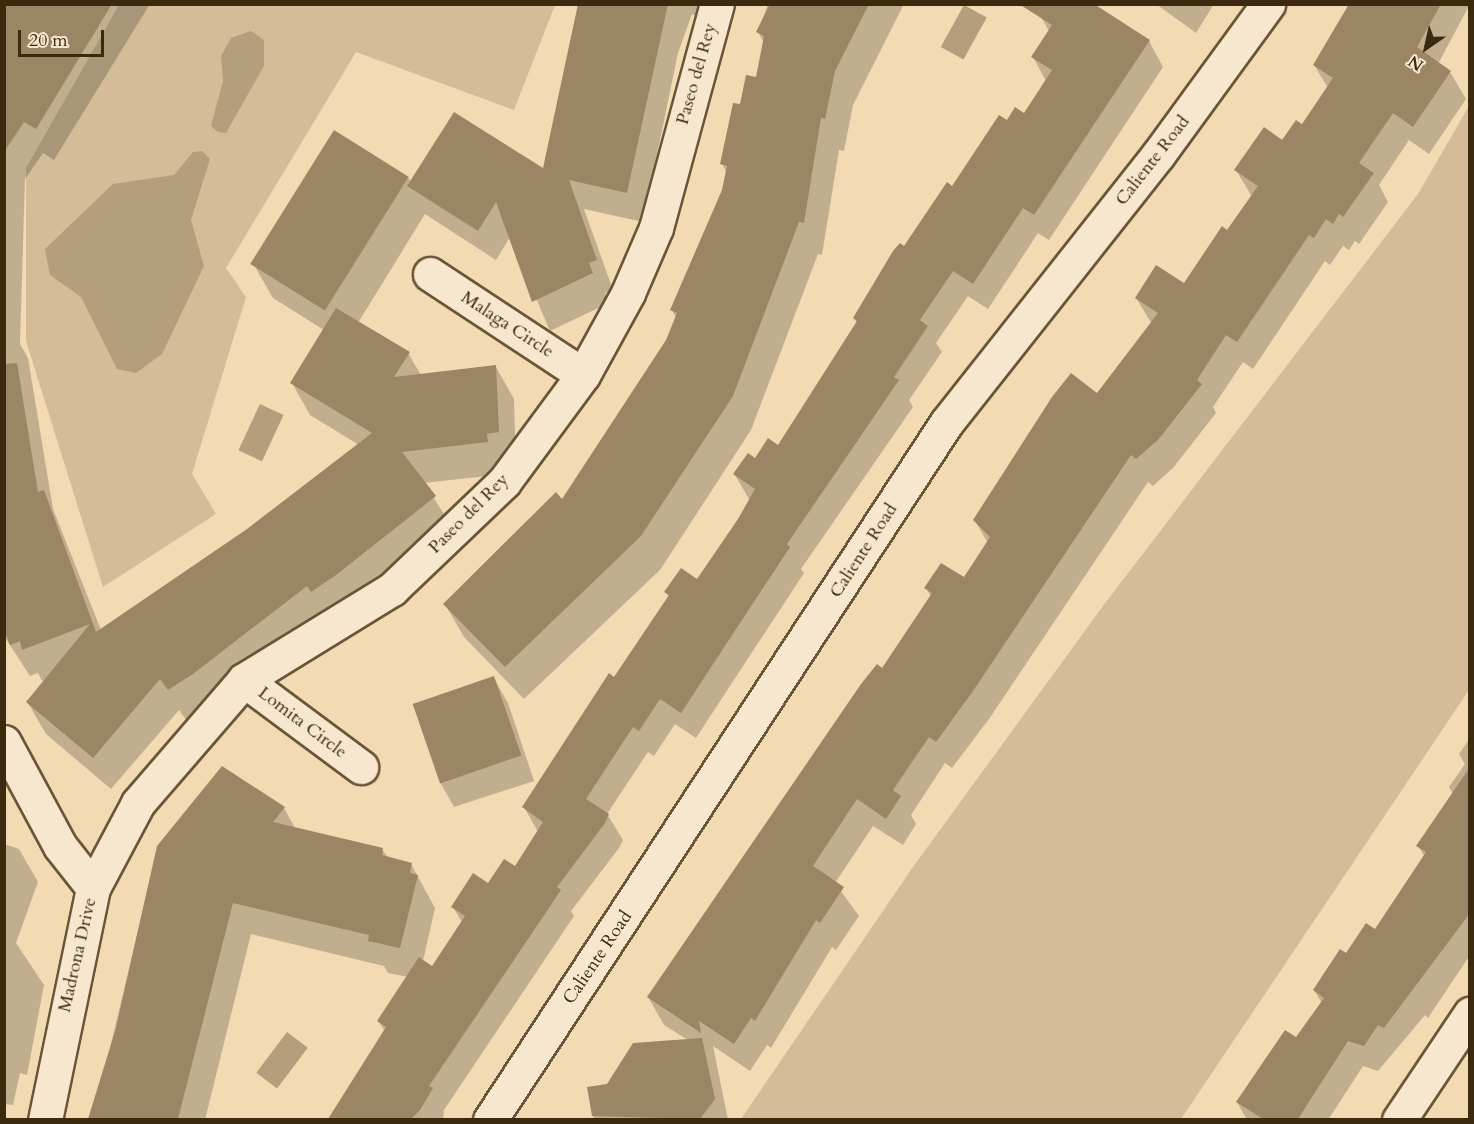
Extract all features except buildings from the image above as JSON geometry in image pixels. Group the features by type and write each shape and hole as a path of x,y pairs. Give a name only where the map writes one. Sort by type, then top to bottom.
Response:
{"street":[{"name":"Paseo del Rey","path":"93,888 138,802 244,680 392,589 504,482 583,375 628,293 656,228 717,4"},
{"name":"Caliente Road","path":"490,1119 947,422 1158,155 1268,4"},
{"name":"Malaga Circle","path":"430,274 583,375"},
{"name":"Lomita Circle","path":"244,680 361,767"},
{"name":"Madrona Drive","path":"4,742 60,846 93,888 45,1119"},
{"path":"1399,1119 1470,1014"}],"shaded area":[{"path":"119,5 555,5 514,110 356,52 226,268 246,297 192,474 216,514 103,587 26,341 26,168"},
{"path":"964,5 987,18 963,60 941,47"},
{"path":"251,31 264,40 264,66 226,133 218,132 211,126 223,81 221,56 231,38"},
{"path":"1469,106 1469,690 1181,1119 741,1119 913,867 1103,606 1418,194"},
{"path":"202,151 210,159 191,220 204,266 162,354 136,373 117,369 81,297 50,275 45,249 113,184 174,175 193,152"},
{"path":"260,404 284,415 262,461 238,450"},
{"path":"287,1032 308,1048 277,1088 256,1073"}]}
